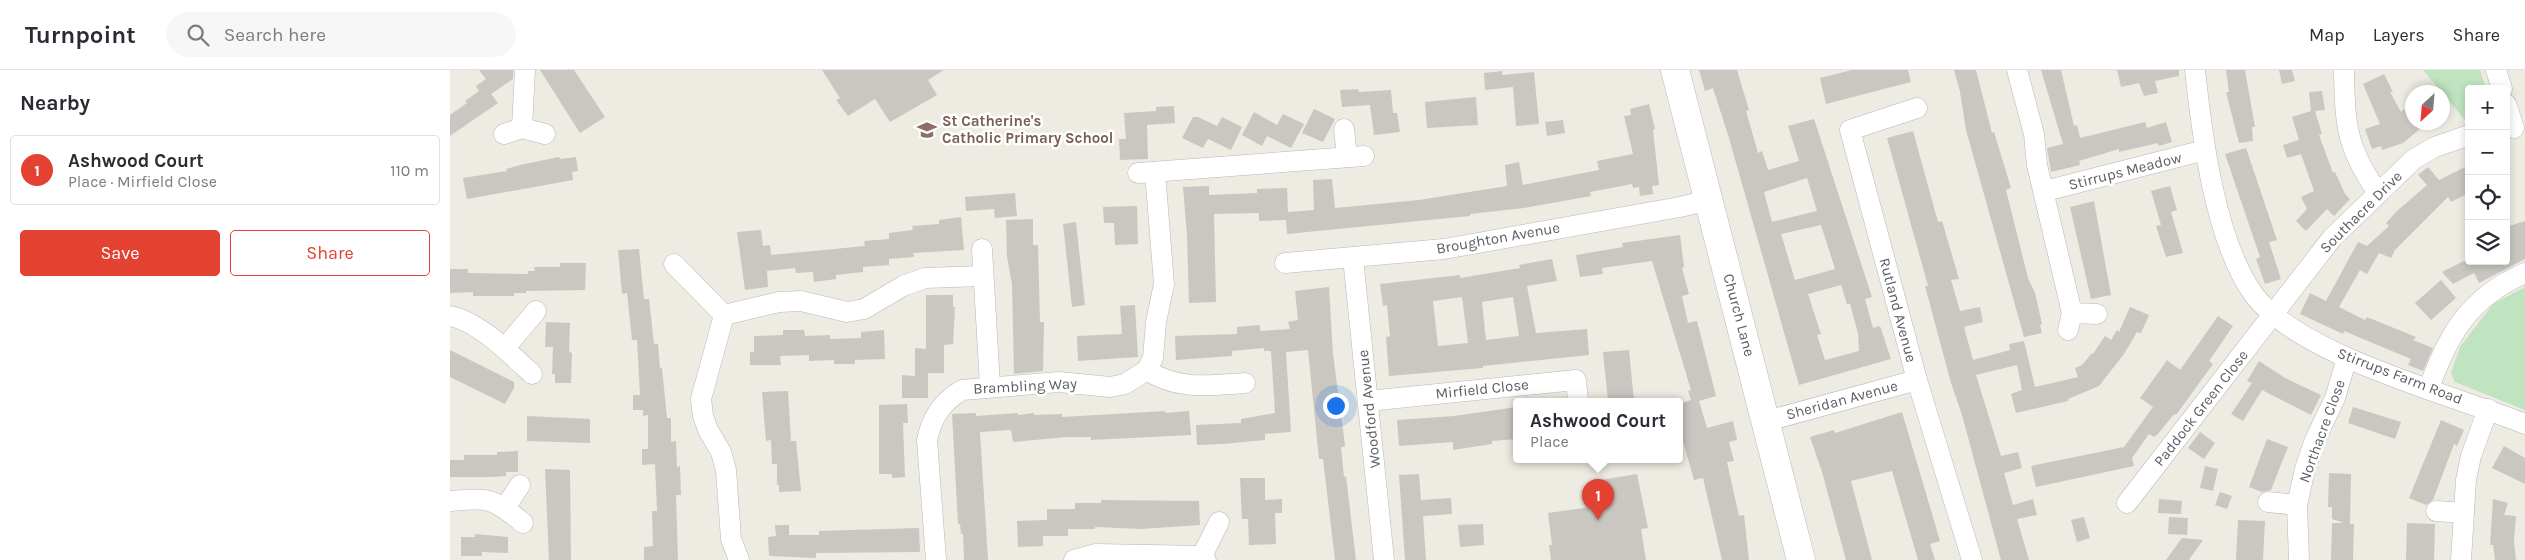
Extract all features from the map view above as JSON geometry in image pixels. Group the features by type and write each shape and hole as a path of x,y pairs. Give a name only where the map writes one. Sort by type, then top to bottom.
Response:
{"main road":[{"name":"Church Lane","path":"1675,70 1767,421 1801,560"}],"street":[{"path":"525,70 513,131 545,134"},
{"path":"2017,70 2034,134 2037,164 2045,191 2070,322 2097,314"},
{"name":"Stirrups Farm Road","path":"2195,70 2205,150 2227,240 2238,268 2255,296 2274,314 2296,330 2348,358 2525,424"},
{"path":"2344,70 2348,132 2355,156 2378,193"},
{"path":"2496,70 2501,85"},
{"name":"Rutland Avenue","path":"1917,108 1850,130 1967,559"},
{"path":"2510,115 2515,129"},
{"path":"1245,383 1186,386 1162,380 1148,370 1153,358 1156,322 1164,284 1147,172 1355,157 1344,129"},
{"name":"Southacre Drive","path":"2274,314 2332,238 2414,159 2435,146 2465,136"},
{"name":"Stirrups Meadow","path":"2045,191 2205,150"},
{"name":"Broughton Avenue","path":"1285,263 1444,249 1680,207 1709,200"},
{"path":"982,249 982,276 990,386"},
{"name":"Woodford Avenue","path":"1353,258 1384,560"},
{"path":"686,270 724,315"},
{"path":"2428,388 2441,354 2462,319 2496,288 2525,273"},
{"path":"724,315 779,302 801,301 847,312 864,309 903,286 925,278 982,276"},
{"path":"505,348 536,311"},
{"name":"Paddock Green Close","path":"2127,503 2274,314"},
{"path":"724,315 701,399 703,416 708,430 721,452 726,470 731,539 739,560"},
{"path":"450,316 461,318 505,348 532,374"},
{"name":"Northacre Close","path":"2299,560 2297,505 2305,468 2314,442 2335,398 2348,358"},
{"name":"Brambling Way","path":"936,560 927,440 930,424 938,410 955,394 962,390 990,386 1059,382 1110,387 1125,384 1148,370"},
{"name":"Mirfield Close","path":"1368,401 1576,380 1578,398"},
{"name":"Sheridan Avenue","path":"1767,421 1917,380"},
{"path":"2461,560 2466,480 2471,456 2488,409"},
{"path":"505,508 520,485"},
{"path":"450,501 485,498 505,508 523,523"},
{"path":"2268,502 2297,505"},
{"path":"2436,511 2464,513"},
{"path":"1074,560 1096,554 1204,558 1219,522"}],"green space":[{"path":"2423,70 2480,70 2485,85 2465,85 2465,120 2450,102 2450,85 2436,85"},
{"path":"2525,287 2525,410 2455,382 2451,373 2460,347 2493,304"}],"building":[{"path":"479,70 513,70 513,79 491,94 498,103 450,136 450,115 467,103 465,101 479,91 476,86 486,79"},
{"path":"540,70 574,70 605,117 580,133"},
{"path":"822,70 944,70 928,80 937,95 890,122 875,99 848,116 836,100 840,98"},
{"path":"1699,70 1737,70 1749,110 1746,111 1758,153 1762,151 1768,170 1799,161 1788,126 1814,119 1872,297 1865,299 1873,328 1880,326 1891,359 1799,385 1729,138 1713,88 1705,91","holes":["1807,178 1817,211 1772,222 1764,192","1821,225 1835,269 1795,280 1781,234","1841,285 1847,304 1850,304 1858,333 1859,351 1825,360 1817,335 1821,334 1808,294"]},
{"path":"1852,70 1908,70 1911,82 1826,104 1820,78"},
{"path":"1954,70 1976,70 1992,133 1994,132 2011,188 2006,190 2028,278 2035,293 2042,324 2040,325 2042,333 2024,337 1966,130 1960,92"},
{"path":"2041,70 2061,70 2074,126 2077,125 2080,138 2145,122 2147,128 2166,122 2172,142 2159,146 2158,143 2119,152 2119,149 2079,161 2080,165 2051,172 2047,148 2063,144"},
{"path":"2117,70 2179,70 2179,76 2155,81 2158,93 2144,96 2139,83 2121,87"},
{"path":"2226,70 2245,70 2255,127 2252,127 2253,141 2239,143 2226,92 2229,92"},
{"path":"2279,70 2292,70 2295,81 2282,84"},
{"path":"1502,71 1502,75 1534,72 1539,124 1516,126 1513,87 1485,90 1484,73"},
{"path":"2384,74 2393,92 2390,92 2401,112 2404,109 2405,110 2405,130 2419,130 2403,143 2382,150 2381,146 2372,149 2365,129 2380,124 2363,84"},
{"path":"1358,89 1359,92 1391,90 1393,113 1397,113 1400,132 1374,135 1370,105 1342,107 1340,90"},
{"path":"2322,91 2325,110 2315,111 2322,134 2319,135 2333,173 2335,172 2345,194 2350,199 2334,216 2327,209 2306,231 2296,221 2307,209 2301,197 2314,191 2301,154 2287,158 2283,145 2299,140 2292,117 2311,111 2309,92"},
{"path":"1476,97 1478,125 1427,128 1425,102"},
{"path":"1649,104 1655,129 1653,130 1659,185 1652,186 1653,194 1640,196 1639,187 1633,188 1632,184 1590,192 1591,196 1524,208 1470,214 1470,216 1287,234 1286,220 1259,221 1259,213 1214,214 1216,302 1189,303 1183,187 1209,186 1209,195 1257,193 1257,189 1287,188 1288,212 1314,210 1313,180 1332,179 1335,208 1419,200 1507,186 1505,165 1519,162 1523,185 1599,170 1597,161 1633,154 1624,116 1631,115 1630,109"},
{"path":"1174,106 1175,123 1147,125 1148,159 1120,160 1119,139 1126,139 1124,113 1156,111 1156,107"},
{"path":"1314,109 1335,119 1323,142 1302,133"},
{"path":"1254,112 1277,125 1283,114 1304,124 1291,148 1267,136 1262,146 1242,135"},
{"path":"1193,117 1198,117 1217,126 1222,117 1242,127 1231,150 1208,139 1203,148 1182,138"},
{"path":"1563,120 1565,133 1547,136 1545,122"},
{"path":"1913,131 1938,222 1942,221 1959,279 1951,280 1960,311 1980,307 1983,322 1964,327 1973,360 2010,350 2009,344 2024,341 2035,387 2078,377 2075,368 2082,365 2093,354 2105,336 2111,340 2117,330 2119,332 2130,307 2149,315 2141,333 2137,332 2124,354 2099,386 2068,399 2068,401 2016,413 2011,394 2022,390 2017,365 1976,375 2001,456 2018,452 2022,468 2004,473 2013,505 2033,499 2037,515 2017,519 2029,560 2001,560 1962,415 1951,383 1925,286 1928,286 1887,138"},
{"path":"2246,148 2277,240 2269,242 2281,279 2265,284 2256,259 2260,257 2225,154"},
{"path":"559,157 560,159 576,157 578,171 572,172 573,180 467,199 463,178 507,171 506,169 520,165"},
{"path":"2428,167 2439,180 2465,167 2465,195 2451,202 2448,197 2395,250 2391,258 2379,253 2367,274 2360,270 2339,307 2365,320 2367,317 2416,337 2413,340 2433,348 2423,371 2408,365 2411,359 2344,331 2343,334 2300,314 2310,293 2326,301 2358,242 2367,246 2389,226 2386,223 2397,211 2427,185 2418,175"},
{"path":"2170,186 2177,210 2171,212 2183,253 2166,257 2156,226 2161,225 2151,191"},
{"path":"1015,193 1017,216 995,218 994,209 966,211 965,197"},
{"path":"2094,201 2111,295 2091,299 2070,207"},
{"path":"1137,206 1138,244 1115,245 1114,223 1104,223 1103,207"},
{"path":"961,217 964,250 913,253 914,257 889,259 889,265 863,267 863,272 836,275 836,279 814,282 813,272 796,273 795,268 767,271 768,287 745,290 737,232 761,230 763,246 770,245 771,255 865,246 864,241 889,239 889,233 913,230 912,226 939,224 939,220"},
{"path":"1033,219 1033,245 1038,245 1040,322 1044,322 1043,371 1014,374 1012,285 1007,257 1006,220"},
{"path":"2525,221 2525,259 2479,283 2474,273 2453,284 2442,272 2464,261 2465,265 2510,265 2510,226"},
{"path":"1076,222 1085,305 1072,307 1063,224"},
{"path":"1680,235 1684,267 1682,268 1689,294 1682,296 1688,323 1697,321 1716,396 1699,401 1707,428 1733,421 1737,440 1729,442 1734,461 1727,462 1739,516 1744,515 1749,560 1722,560 1703,478 1694,480 1683,441 1683,403 1691,400 1688,391 1691,390 1652,261 1602,268 1603,274 1580,277 1576,255 1623,247 1622,243"},
{"path":"639,249 644,299 649,299 654,344 658,344 660,368 662,368 667,418 671,418 671,442 676,441 677,467 680,466 681,495 676,495 678,560 644,560 644,547 653,546 652,511 657,511 655,464 642,465 642,449 648,449 648,415 643,416 643,410 633,410 633,395 640,395 637,340 632,340 627,293 622,294 618,250"},
{"path":"1552,259 1557,281 1527,286 1536,333 1587,329 1589,355 1483,366 1483,368 1389,376 1386,337 1390,336 1387,305 1383,306 1380,284 1460,275 1460,278 1520,268 1519,265","holes":["1462,297 1468,343 1438,346 1433,301","1513,297 1519,336 1486,340 1482,302"]},
{"path":"560,263 586,263 585,290 526,291 526,293 514,293 514,296 473,296 473,292 450,293 450,269 468,269 468,273 528,274 528,271 535,271 534,267 560,267"},
{"path":"2441,280 2456,298 2431,320 2415,303"},
{"path":"1329,287 1333,354 1345,447 1341,447 1356,560 1335,560 1323,459 1319,459 1308,350 1286,352 1291,432 1265,434 1265,440 1223,444 1197,445 1196,425 1241,423 1241,419 1275,413 1271,351 1264,351 1264,348 1232,351 1232,356 1176,360 1175,336 1237,334 1237,327 1260,325 1260,331 1290,329 1288,322 1298,320 1295,291"},
{"path":"926,295 953,295 953,307 955,307 953,344 944,345 944,373 928,373 928,398 902,398 902,375 915,376 915,348 926,349"},
{"path":"1135,305 1138,357 1078,361 1077,336 1122,334 1120,306"},
{"path":"2218,316 2233,326 2209,361 2213,364 2176,415 2174,414 2154,437 2149,434 2132,458 2134,466 2036,487 2031,466 2124,447 2153,407 2140,398 2167,360 2180,370"},
{"path":"546,322 570,323 571,383 555,383 555,374 552,374 553,347 545,347"},
{"path":"783,330 804,330 805,336 830,335 830,339 861,338 861,332 884,330 885,359 855,360 855,364 834,364 834,360 809,361 809,355 780,356 781,365 750,365 750,352 754,352 754,336 783,335"},
{"path":"450,350 514,382 514,388 505,404 450,377"},
{"path":"1629,350 1634,398 1608,398 1603,352"},
{"path":"2259,361 2285,378 2321,395 2311,415 2262,390 2243,421 2231,414 2252,383 2247,381"},
{"path":"788,391 791,441 796,441 801,491 779,492 777,464 772,464 771,440 766,441 762,392"},
{"path":"907,404 908,423 903,423 905,477 892,478 892,474 879,474 879,405"},
{"path":"2353,407 2401,422 2395,439 2348,423"},
{"path":"1513,408 1513,439 1492,441 1492,444 1453,450 1453,442 1399,446 1397,420 1454,416"},
{"path":"1165,411 1165,413 1189,411 1191,435 1091,440 1091,437 1066,437 1013,442 1011,430 980,432 988,560 964,560 963,534 961,534 960,524 958,524 952,414 976,413 976,416 1034,413 1034,415 1062,414 1062,417"},
{"path":"1902,412 1940,541 1930,544 1935,560 1918,560 1892,471 1851,481 1872,560 1846,560 1822,472 1810,437 1834,430 1835,433"},
{"path":"527,416 590,419 590,443 527,441"},
{"path":"2441,420 2464,430 2457,446 2454,444 2433,500 2426,505 2409,498"},
{"path":"2200,432 2215,443 2204,459 2188,448"},
{"path":"2267,439 2288,447 2271,490 2262,492 2249,487"},
{"path":"2504,446 2525,458 2525,484 2492,468"},
{"path":"518,451 518,472 506,472 506,476 450,477 450,460 464,460 464,455 497,455 497,452"},
{"path":"2205,466 2218,469 2213,491 2200,488"},
{"path":"545,469 570,470 571,560 549,560"},
{"path":"2329,473 2351,474 2350,524 2354,524 2353,560 2331,560 2332,523 2344,523 2332,519 2332,507 2328,507"},
{"path":"1419,474 1421,500 1451,498 1452,514 1423,516 1426,560 1405,560 1399,475"},
{"path":"1637,474 1648,528 1641,529 1646,560 1551,560 1549,545 1552,545 1548,513 1605,505 1601,480"},
{"path":"1240,478 1265,478 1265,500 1282,499 1282,513 1275,513 1276,544 1249,545 1248,519 1242,519"},
{"path":"2220,492 2232,496 2227,509 2215,505"},
{"path":"2159,499 2182,501 2181,514 2158,513"},
{"path":"2493,499 2508,503 2504,515 2516,516 2514,542 2516,560 2495,560 2493,545 2490,545"},
{"path":"1101,500 1199,501 1200,525 1141,529 1095,527 1095,529 1068,529 1068,536 1043,536 1043,546 1018,547 1017,521 1047,520 1047,509 1075,509 1075,503 1101,503"},
{"path":"2084,517 2090,538 2077,542 2071,520"},
{"path":"2169,517 2188,518 2187,535 2168,534"},
{"path":"2238,520 2265,521 2263,560 2236,560"},
{"path":"2407,523 2435,524 2434,560 2406,560"},
{"path":"1483,524 1484,545 1460,547 1458,525"},
{"path":"775,525 789,525 789,535 819,535 819,531 919,528 920,552 816,553 816,558 769,556 768,537 776,536"},
{"path":"475,534 508,537 508,553 482,552 482,556 461,556 461,537 475,537"},
{"path":"2182,538 2203,540 2189,560 2166,560"}],"place":[{"name":"St Catherine's Catholic Primary School","path":"927,130"},
{"name":"Ashwood Court","path":"1598,520"}]}
